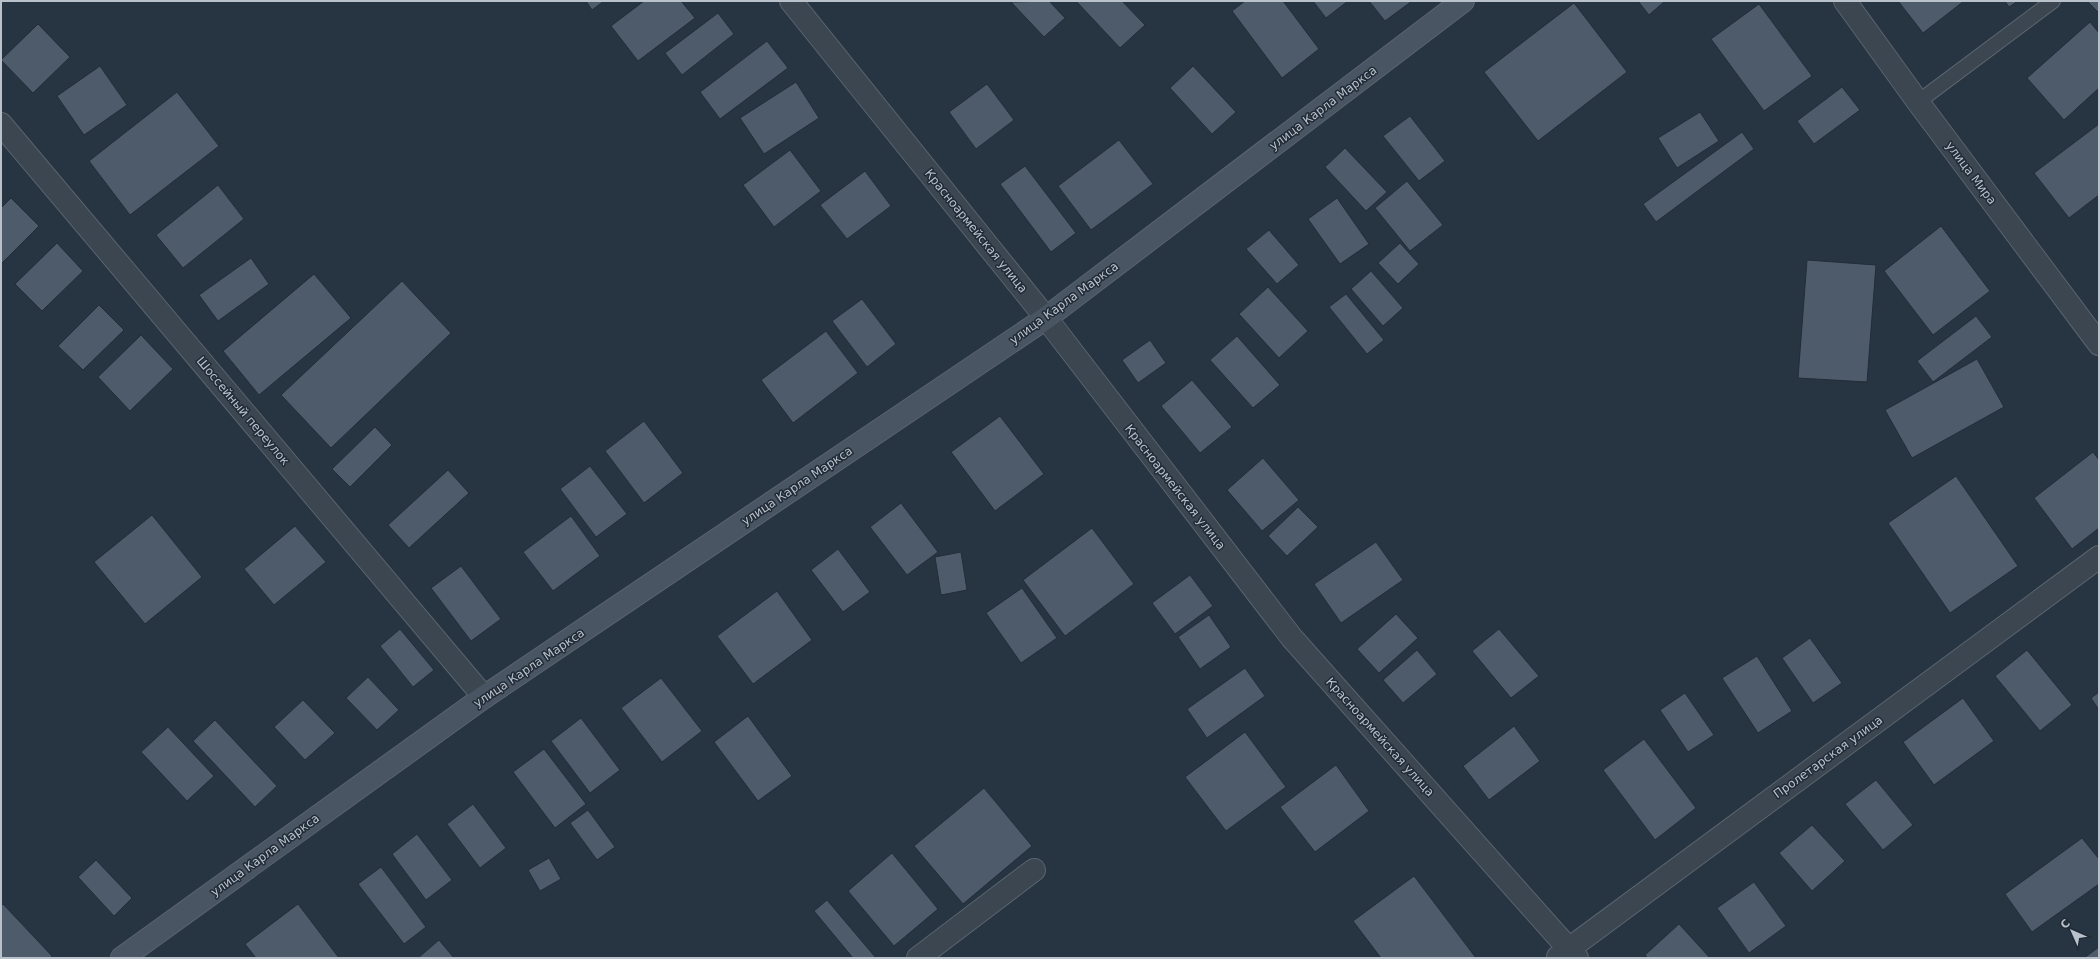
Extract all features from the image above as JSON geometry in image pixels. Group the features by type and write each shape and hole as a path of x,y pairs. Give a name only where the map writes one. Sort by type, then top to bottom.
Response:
{"main road":[{"name":"улица Карла Маркса","path":"122,958 484,697 1046,318 1463,1"}],"street":[{"name":"Красноармейская улица","path":"791,1 1046,318 1292,638 1568,955"},
{"name":"улица Мира","path":"1845,1 1918,102 2099,344"},
{"name":"Шоссейный переулок","path":"1,124 484,697"},
{"name":"Пролетарская улица","path":"1568,955 2099,557"},
{"path":"918,958 1034,870"}],"lane":[{"path":"1918,102 2053,1"}],"building":[{"path":"586,1 604,1 592,10"},
{"path":"644,1 681,1 695,18 638,61 611,26"},
{"path":"1049,1 1065,18 1044,37 1011,2"},
{"path":"1076,1 1122,1 1145,25 1120,48"},
{"path":"1245,1 1283,1 1319,49 1282,78 1232,11"},
{"path":"1313,1 1348,1 1326,18"},
{"path":"1369,1 1412,1 1385,21"},
{"path":"1638,1 1665,1 1649,15"},
{"path":"1898,1 1964,1 1923,33"},
{"path":"2005,1 2018,1 2009,7"},
{"path":"2087,1 2099,1 2099,13"},
{"path":"1574,3 1627,72 1538,141 1484,72"},
{"path":"1759,4 1812,76 1764,111 1711,39"},
{"path":"718,13 734,34 682,75 665,53"},
{"path":"2090,22 2099,33 2099,88 2064,120 2027,78"},
{"path":"38,24 70,57 33,93 1,60"},
{"path":"767,41 788,68 720,119 700,92"},
{"path":"100,66 127,105 84,135 57,96"},
{"path":"1193,66 1236,112 1212,134 1170,88"},
{"path":"796,82 819,118 764,154 740,118"},
{"path":"987,84 1014,120 976,149 949,112"},
{"path":"1842,87 1860,110 1814,144 1797,121"},
{"path":"177,92 219,146 130,215 89,161"},
{"path":"1700,112 1719,141 1677,168 1658,138"},
{"path":"1410,116 1445,161 1419,181 1383,136"},
{"path":"2099,124 2099,195 2069,218 2034,173"},
{"path":"1742,132 1754,149 1656,222 1643,204"},
{"path":"1119,140 1153,184 1091,230 1058,186"},
{"path":"1345,148 1387,192 1366,211 1325,167"},
{"path":"790,150 821,191 774,227 743,185"},
{"path":"1025,166 1076,233 1051,252 1000,184"},
{"path":"865,171 891,206 847,239 820,205"},
{"path":"1407,181 1443,225 1410,251 1375,208"},
{"path":"218,185 244,219 183,268 156,235"},
{"path":"11,198 39,226 1,264 1,208"},
{"path":"1337,198 1369,244 1340,264 1308,219"},
{"path":"1941,226 1990,291 1933,335 1884,271"},
{"path":"1269,230 1299,265 1277,284 1246,249"},
{"path":"57,243 83,271 42,311 15,284"},
{"path":"1400,243 1419,264 1398,284 1378,263"},
{"path":"251,258 269,284 218,321 199,295"},
{"path":"1807,260 1876,265 1867,382 1798,378"},
{"path":"1371,271 1403,308 1383,326 1351,289"},
{"path":"314,274 351,318 259,395 223,351"},
{"path":"402,281 451,333 331,448 281,395"},
{"path":"1268,287 1308,331 1279,358 1239,314"},
{"path":"1346,294 1384,340 1367,354 1329,307"},
{"path":"862,299 896,344 867,367 832,321"},
{"path":"99,305 124,330 83,370 58,346"},
{"path":"1976,316 1992,337 1933,382 1917,361"},
{"path":"826,331 858,373 793,423 761,380"},
{"path":"141,335 173,369 130,411 98,377"},
{"path":"1237,336 1280,385 1253,408 1210,360"},
{"path":"1150,340 1166,363 1138,383 1122,360"},
{"path":"1977,359 2004,407 1912,458 1885,410"},
{"path":"1192,380 1232,427 1200,453 1161,406"},
{"path":"1000,416 1044,474 995,511 951,452"},
{"path":"644,421 683,473 644,503 605,451"},
{"path":"375,427 392,445 350,487 332,469"},
{"path":"2093,452 2099,460 2099,528 2072,549 2034,498"},
{"path":"1263,458 1299,500 1262,531 1227,490"},
{"path":"590,466 627,514 596,537 560,489"},
{"path":"448,470 469,493 409,548 388,525"},
{"path":"1956,476 2018,566 1950,613 1888,523"},
{"path":"901,503 938,552 907,575 870,527"},
{"path":"1298,507 1318,527 1287,556 1268,536"},
{"path":"152,515 202,577 145,624 94,562"},
{"path":"571,516 600,556 553,591 523,552"},
{"path":"295,526 326,562 274,605 244,569"},
{"path":"1092,528 1134,584 1065,636 1023,580"},
{"path":"1376,542 1403,580 1341,623 1314,584"},
{"path":"838,549 870,592 843,612 811,570"},
{"path":"961,552 967,590 941,595 935,557"},
{"path":"461,566 501,619 471,641 431,588"},
{"path":"1190,575 1213,606 1175,634 1152,603"},
{"path":"1022,588 1057,638 1021,663 986,613"},
{"path":"777,591 812,640 753,684 717,636"},
{"path":"1396,614 1418,638 1379,673 1357,649"},
{"path":"1209,615 1231,647 1200,669 1178,637"},
{"path":"400,629 434,670 413,687 380,646"},
{"path":"1499,629 1539,676 1511,698 1472,651"},
{"path":"1810,638 1842,683 1813,703 1782,658"},
{"path":"1417,650 1437,674 1403,703 1383,680"},
{"path":"2027,650 2072,705 2040,731 1995,676"},
{"path":"1757,656 1792,711 1758,733 1722,678"},
{"path":"1245,668 1265,696 1207,738 1187,709"},
{"path":"368,677 399,710 377,730 346,698"},
{"path":"661,678 702,731 662,762 621,708"},
{"path":"2099,692 2099,710 2091,698"},
{"path":"1685,693 1714,735 1688,752 1660,710"},
{"path":"1963,698 1994,741 1934,785 1903,742"},
{"path":"303,700 335,733 305,760 274,727"},
{"path":"748,716 792,776 758,801 714,742"},
{"path":"581,718 620,770 590,793 551,741"},
{"path":"215,720 277,786 255,807 193,741"},
{"path":"1514,726 1540,761 1489,800 1463,766"},
{"path":"168,727 214,776 187,801 141,752"},
{"path":"1245,732 1286,787 1226,831 1185,777"},
{"path":"1644,739 1696,808 1655,840 1603,770"},
{"path":"544,749 586,804 555,828 513,772"},
{"path":"1336,765 1369,811 1315,852 1280,807"},
{"path":"1876,780 1913,825 1883,850 1845,804"},
{"path":"984,788 1032,846 963,904 914,846"},
{"path":"473,804 506,848 480,868 447,824"},
{"path":"588,810 615,847 597,860 570,823"},
{"path":"1812,825 1845,861 1812,891 1779,853"},
{"path":"417,834 452,880 426,900 392,854"},
{"path":"2082,838 2099,859 2099,884 2032,932 2005,894"},
{"path":"892,853 938,909 894,946 848,891"},
{"path":"549,858 561,879 540,891 528,870"},
{"path":"96,860 132,898 114,916 78,877"},
{"path":"381,867 426,927 404,944 358,884"},
{"path":"1414,876 1476,958 1381,958 1353,921"},
{"path":"1754,882 1786,926 1749,953 1717,908"},
{"path":"827,900 876,958 853,958 814,911"},
{"path":"3,904 52,956 50,958 1,958 1,906"},
{"path":"298,904 339,958 256,958 245,944"},
{"path":"1679,924 1710,958 1648,958 1645,955"},
{"path":"439,940 454,958 418,958"},
{"path":"2099,947 2099,958 2084,958"}]}
